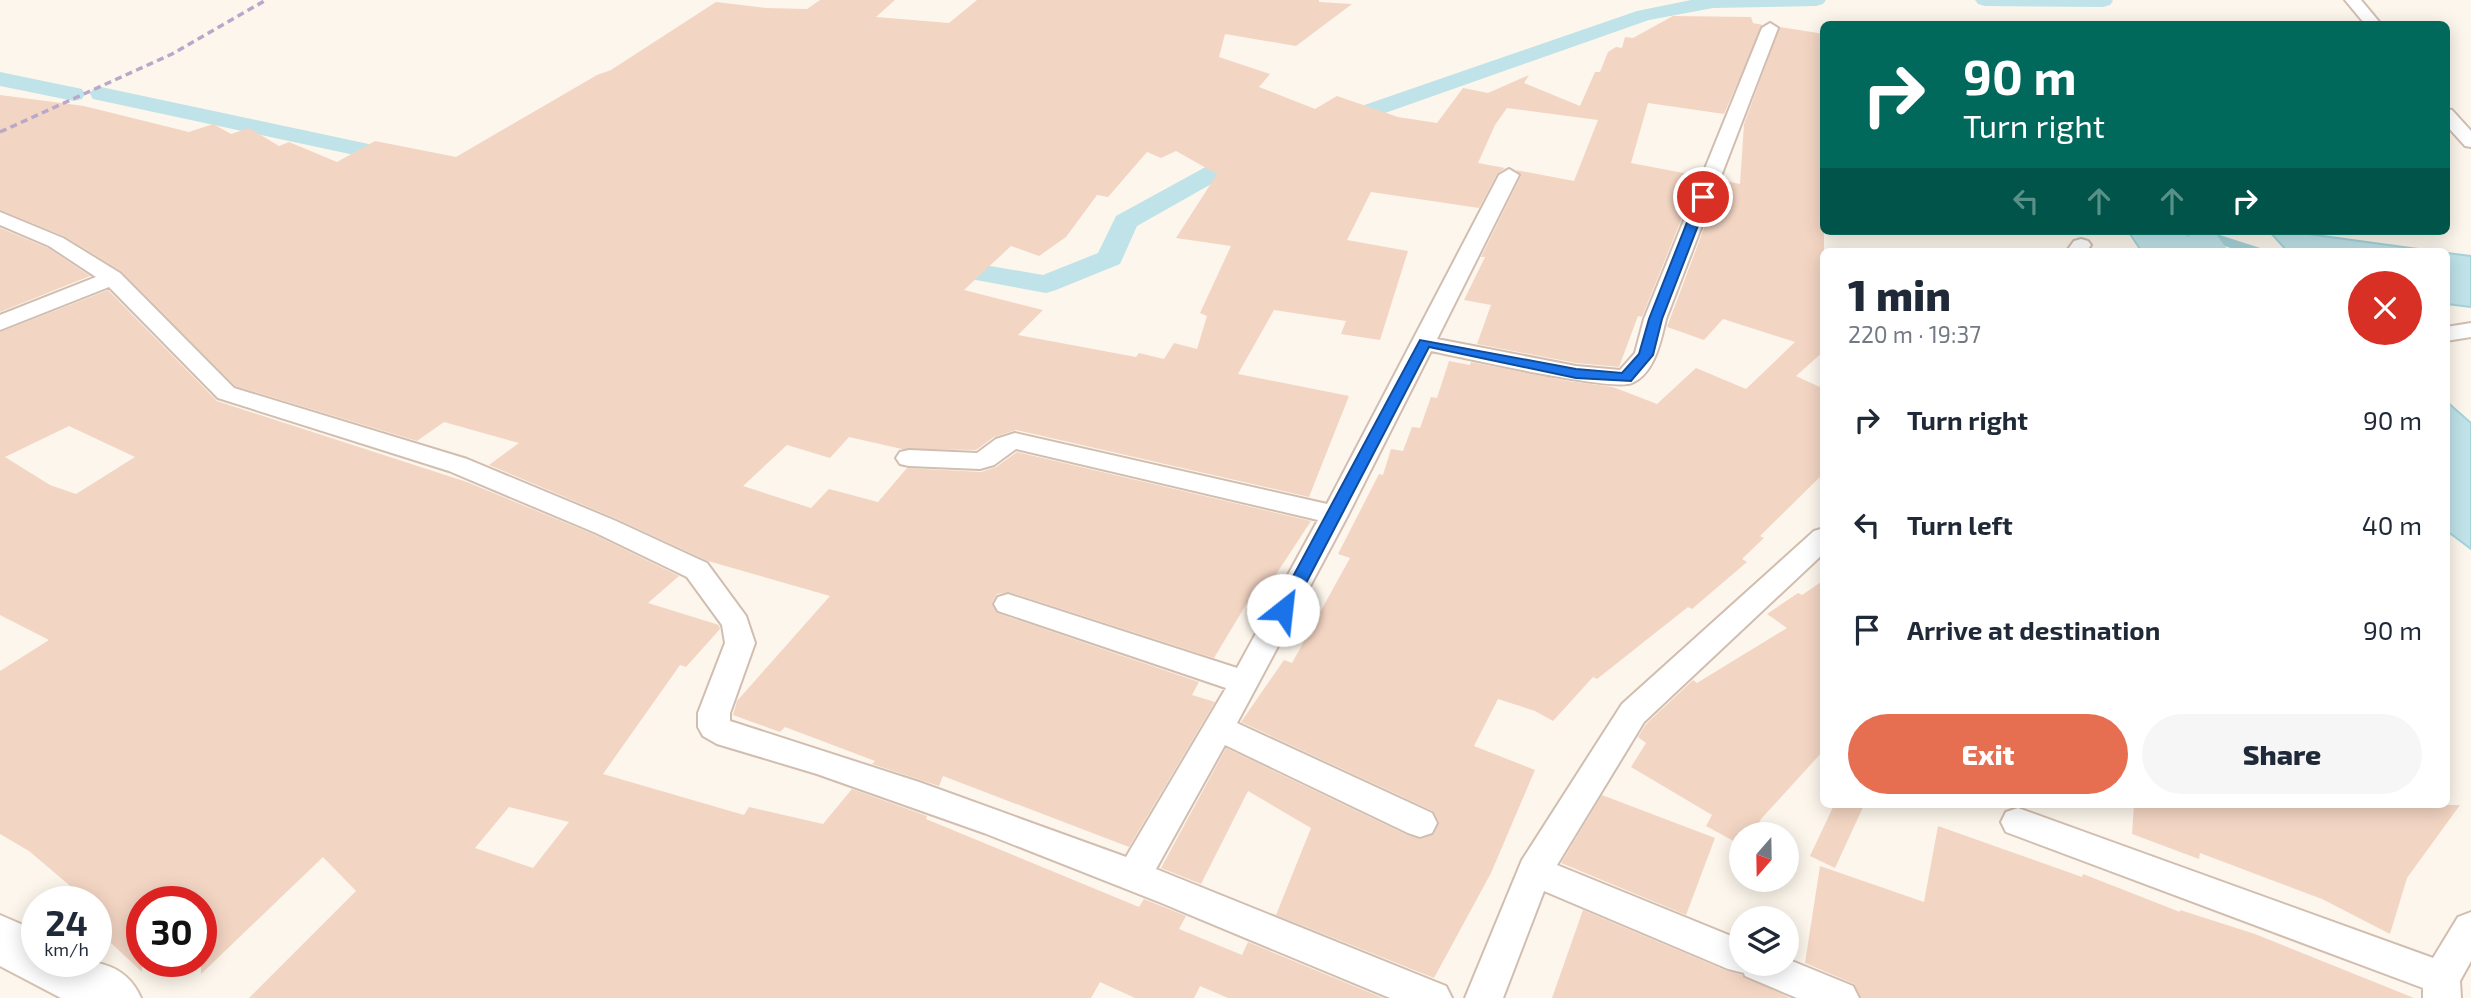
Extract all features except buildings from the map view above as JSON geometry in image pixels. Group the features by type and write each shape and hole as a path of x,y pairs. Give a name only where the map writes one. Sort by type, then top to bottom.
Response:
{"main road":[{"path":"0,939 21,950"},
{"path":"74,977 114,998"}],"street":[{"path":"2353,0 2370,21"},
{"path":"1425,342 1576,373 1626,378 1646,355 1655,319 1770,28"},
{"path":"2450,118 2471,142"},
{"path":"1134,875 1221,729 1425,342 1509,175"},
{"path":"0,219 57,242 112,278 226,393 458,465 606,527 697,570 736,623 740,643 714,713 713,727 728,735 910,790 1134,875 1433,998"},
{"path":"0,323 112,278"},
{"path":"2450,333 2471,330"},
{"path":"909,458 980,461 985,460 1003,444 1015,441 1335,515"},
{"path":"1484,998 1534,871 1633,713 1820,541"},
{"path":"1008,604 1244,682"},
{"path":"1221,729 1420,822"},
{"path":"2018,822 2441,988 2471,928"},
{"path":"1534,871 1729,952"},
{"path":"1787,976 1840,998"}],"water":[{"path":"2131,235 2188,235 2221,248 2139,248"},
{"path":"2273,235 2315,235 2411,248 2284,248"},
{"path":"2450,253 2471,256 2471,307 2450,304"},
{"path":"2450,405 2471,423 2471,549 2450,533"}],"waterway":[{"path":"1329,125 1644,15 1713,2 1816,0"},
{"path":"1985,0 2103,1"},
{"path":"0,79 74,94"},
{"path":"101,94 406,159"},
{"path":"938,265 1046,284 1110,258 1125,222 1220,169 1258,154"},
{"path":"2203,235 2212,248"},
{"path":"2205,235 2246,248"}],"railway":[{"path":"0,132 172,54 266,0"}],"route":[{"path":"1283,610 1425,342 1576,373 1626,378 1641,364 1646,355 1655,319 1703,197"}]}
